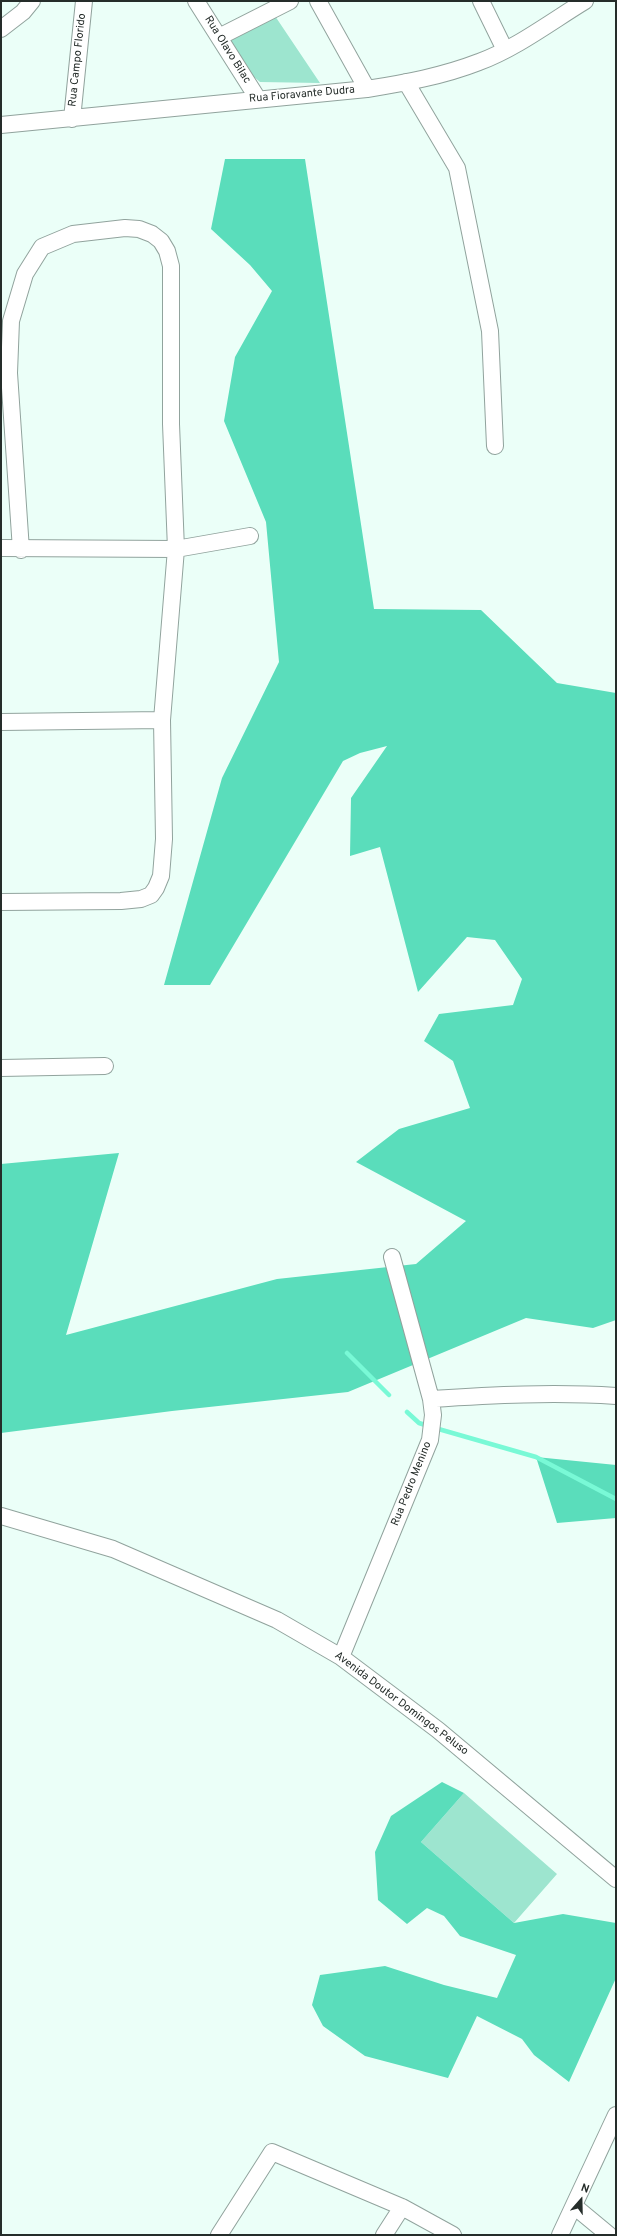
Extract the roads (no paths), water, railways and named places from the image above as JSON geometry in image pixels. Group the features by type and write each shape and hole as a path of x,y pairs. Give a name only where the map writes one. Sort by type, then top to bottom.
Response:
{"street":[{"path":"1,29 24,12 32,1"},
{"name":"Rua Campo Florido","path":"72,119 84,1"},
{"name":"Rua Olavo Bilac","path":"196,1 258,100"},
{"path":"219,37 290,1"},
{"path":"318,1 367,89"},
{"path":"480,1 505,50"},
{"name":"Rua Fioravante Dudra","path":"1,125 367,89 406,82 460,69 481,62 505,50 585,1"},
{"path":"406,82 458,168 490,331 495,446"},
{"path":"1,902 121,901 140,899 151,895 161,876 163,860 162,720 176,549 171,424 171,266 168,251 161,241 152,234 140,229 125,228 73,234 42,247 25,274 11,321 9,373 20,550"},
{"path":"1,548 20,550 176,549 250,536"},
{"path":"1,722 162,720"},
{"path":"1,1068 105,1066"},
{"name":"Rua Pedro Menino","path":"341,1657 430,1440 434,1415 431,1399 392,1258"},
{"path":"431,1399 566,1393 616,1396"},
{"name":"Avenida Doutor Domingos Peluso","path":"1,1516 113,1549 277,1620 341,1657 438,1730 616,1878"},
{"path":"560,2235 616,2115"},
{"path":"219,2235 272,2152 402,2207 453,2235"},
{"path":"574,2206 609,2235"},
{"path":"384,2235 402,2207"}],"waterway":[{"path":"347,1353 389,1395"},
{"path":"407,1412 419,1423 428,1426"},
{"path":"435,1428 536,1457 616,1499"}]}
